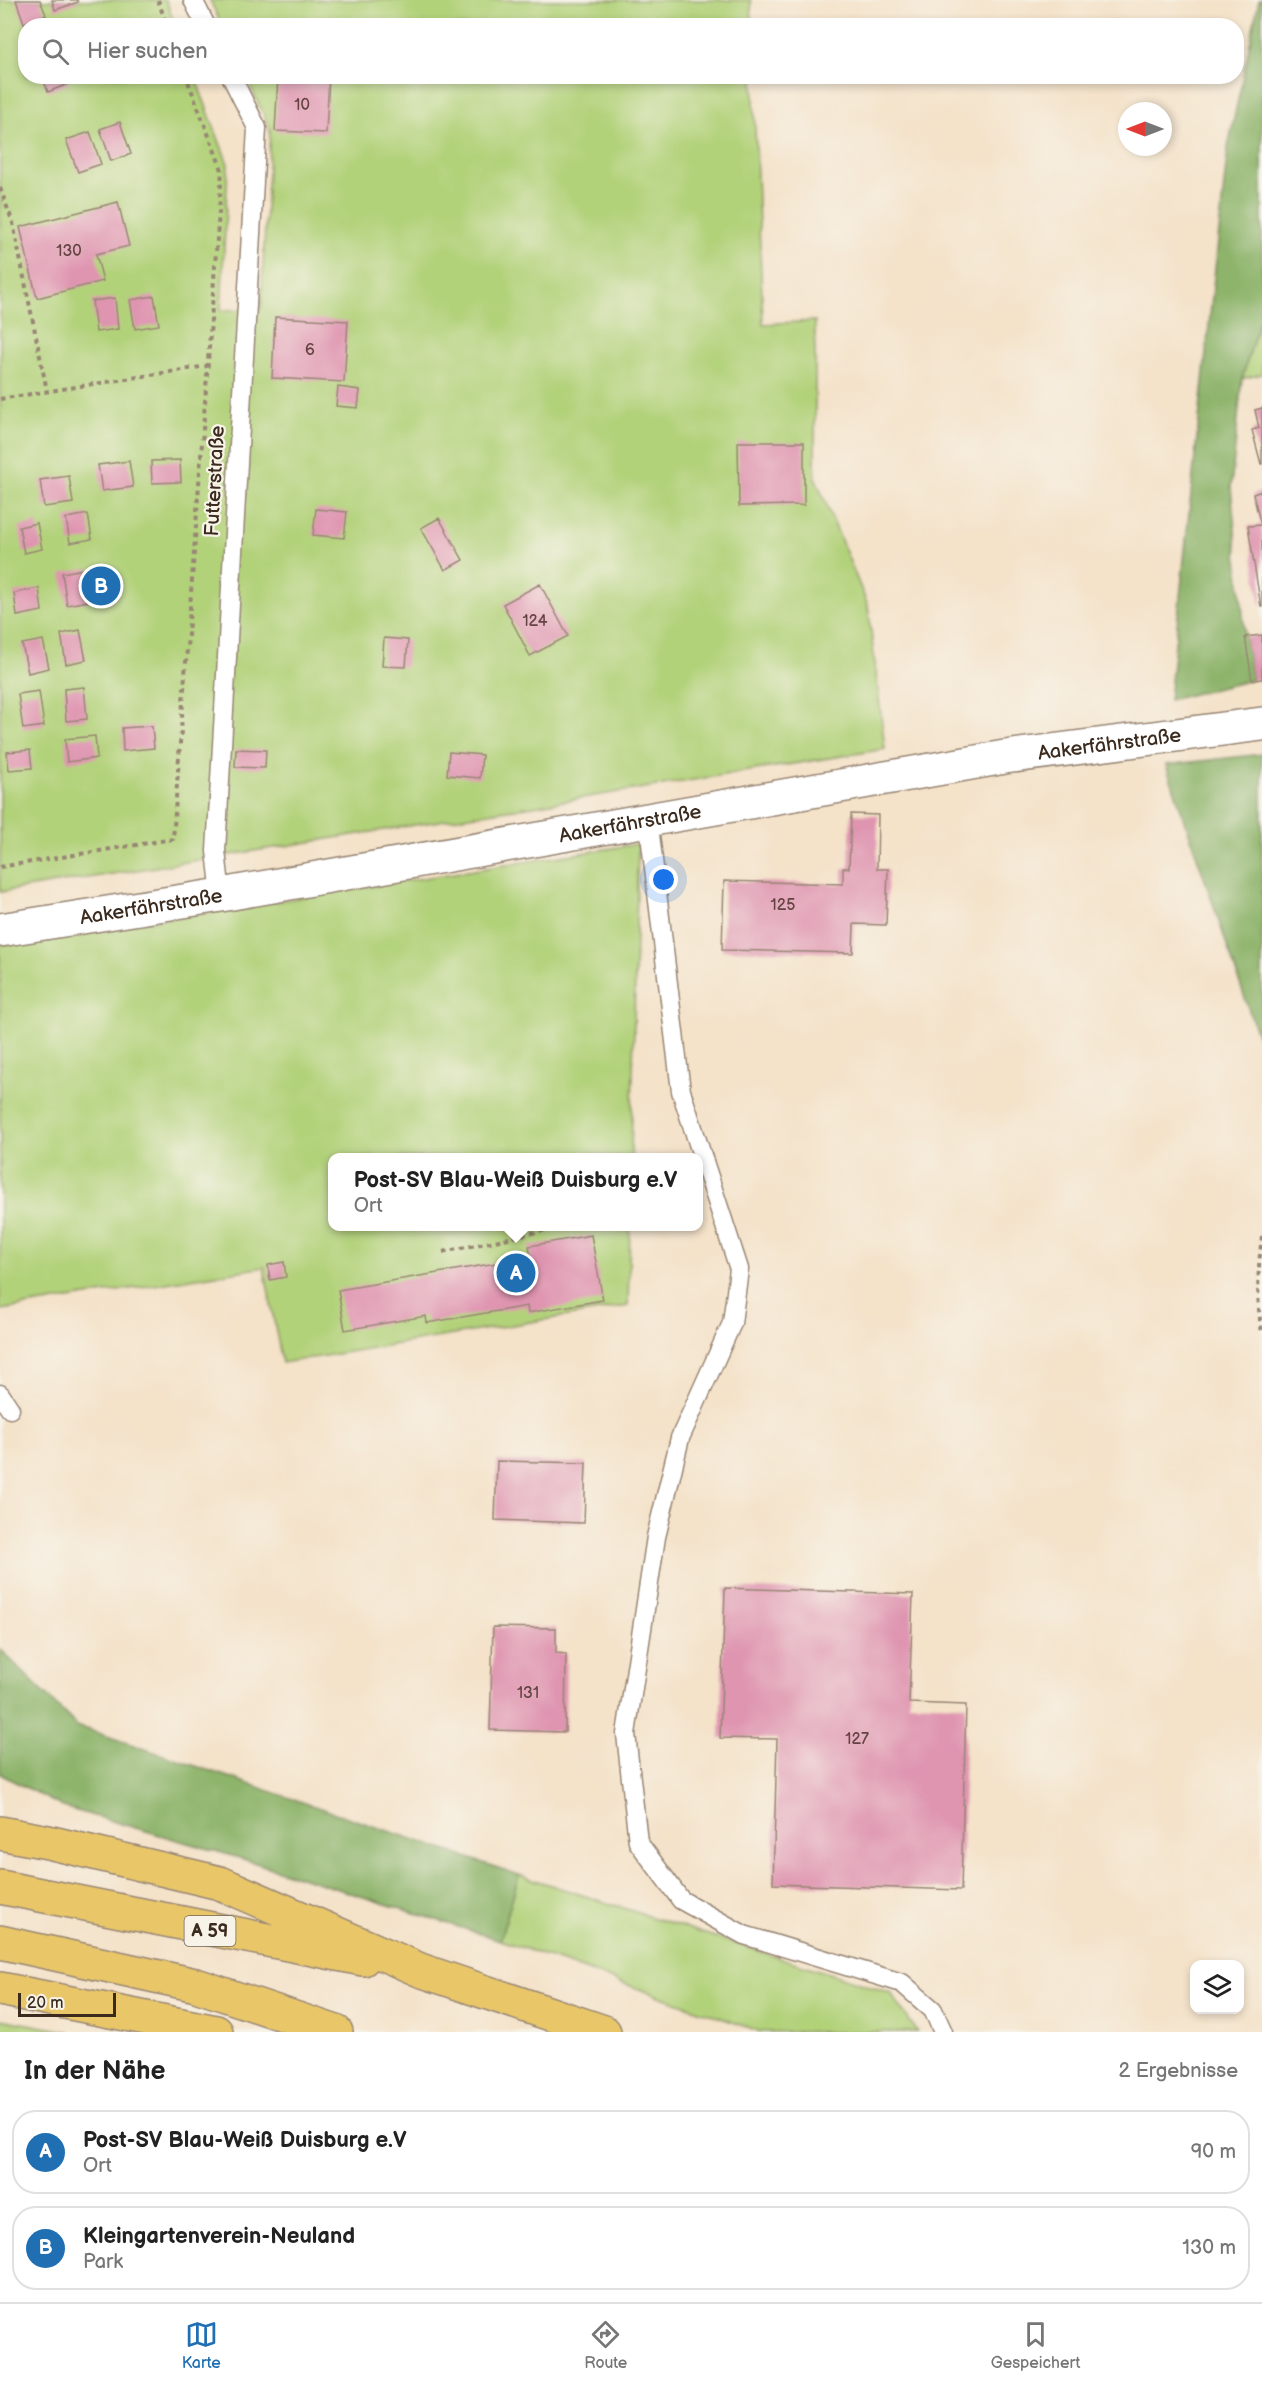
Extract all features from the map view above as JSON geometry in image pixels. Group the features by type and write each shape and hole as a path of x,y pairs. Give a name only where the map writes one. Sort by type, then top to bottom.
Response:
{"highway":[{"path":"0,1815 48,1842"},
{"path":"0,1833 220,1882 420,1970"},
{"name":"A 59","path":"0,1887 208,1931 420,1970 604,2032"},
{"path":"0,1942 196,1985 336,2032"},
{"path":"0,1989 216,2032"}],"street":[{"name":"Aakerfährstraße","path":"0,930 220,895 648,818 1005,758 1262,724"}],"lane":[{"path":"193,0 202,18"},
{"name":"Futterstraße","path":"220,895 216,851 257,128 235,84"},
{"path":"648,818 681,1091 701,1153"},
{"path":"703,1159 739,1269 732,1323 680,1438 656,1537 626,1734 638,1842 681,1900 744,1935 902,1983 933,2010 943,2032"},
{"path":"0,1394 10,1409"}],"path":[{"path":"158,0 164,18"},
{"path":"0,867 173,838 222,170 189,84"},
{"path":"0,188 12,223 47,391"},
{"path":"0,399 207,366"},
{"path":"443,1252 545,1231"},
{"path":"1262,1236 1257,1271 1258,1313 1262,1332"}],"green space":[{"path":"0,0 166,0 172,18 18,18 18,84 198,84 228,164 221,310 261,309 270,128 249,84 753,84 763,324 815,321 815,477 868,606 885,749 0,892"},
{"path":"210,0 751,0 752,18 218,18"},
{"path":"1259,0 1262,0 1262,311 1242,379 1231,487 1245,637 1252,680 1169,700 1228,147 1241,84 1244,84 1244,71"},
{"path":"1262,311 1262,374 1242,379"},
{"path":"1262,754 1262,1049 1166,765"},
{"path":"638,844 631,1153 328,1153 328,1231 630,1231 628,1306 282,1363 264,1267 0,1310 0,945"},
{"path":"0,1649 77,1726 519,1875 500,1940 243,1859 63,1807 0,1774"},
{"path":"519,1875 891,1993 917,2032 761,2032 500,1940"},
{"path":"0,2019 71,2032 0,2032"}],"building":[{"path":"16,0 40,0 46,15 38,18 22,18"},
{"path":"52,0 77,0 78,2 55,10"},
{"path":"45,84 68,84 48,92"},
{"path":"278,84 329,84 326,133 275,131"},
{"path":"120,122 131,154 111,161 100,129"},
{"path":"90,132 101,164 78,172 66,140"},
{"path":"118,202 129,246 96,254 103,281 37,298 20,227"},
{"path":"154,296 159,325 135,329 130,300"},
{"path":"115,298 118,329 96,332 92,301"},
{"path":"275,317 348,321 344,382 272,378"},
{"path":"338,387 360,390 358,408 336,406"},
{"path":"1262,408 1261,464 1252,430 1259,428 1255,410"},
{"path":"738,442 804,442 804,505 739,506"},
{"path":"180,460 181,482 152,483 151,461"},
{"path":"129,461 133,487 102,491 98,465"},
{"path":"69,476 73,503 44,507 40,480"},
{"path":"1262,491 1261,607 1248,526 1261,525 1253,494"},
{"path":"316,509 347,512 344,538 313,535"},
{"path":"88,514 92,539 70,543 66,518"},
{"path":"439,518 463,560 445,570 421,528"},
{"path":"37,523 42,549 24,553 19,527"},
{"path":"89,568 94,600 67,605 62,573"},
{"path":"540,584 568,636 530,656 503,604"},
{"path":"39,588 42,611 17,616 14,593"},
{"path":"80,630 86,660 66,664 61,634"},
{"path":"1262,635 1262,679 1252,680 1245,637"},
{"path":"384,638 408,640 406,667 382,666"},
{"path":"43,640 49,668 28,673 22,644"},
{"path":"84,687 87,719 66,721 64,689"},
{"path":"39,691 44,726 23,729 18,694"},
{"path":"152,726 154,748 123,751 122,728"},
{"path":"95,736 97,758 67,762 65,739"},
{"path":"236,749 266,750 265,768 235,767"},
{"path":"30,750 32,768 9,770 7,752"},
{"path":"449,752 482,755 480,778 447,775"},
{"path":"851,814 878,815 877,869 888,869 886,925 854,924 853,953 722,950 724,881 843,884 843,868 849,868"},
{"path":"591,1235 603,1300 528,1313 527,1306 427,1323 426,1316 345,1330 338,1290 531,1257 529,1246"},
{"path":"284,1262 286,1277 270,1280 268,1265"},
{"path":"497,1461 586,1463 584,1523 495,1520"},
{"path":"725,1588 913,1594 909,1703 966,1705 961,1890 773,1884 777,1739 720,1738"},
{"path":"493,1627 556,1628 556,1653 566,1654 565,1732 490,1730"}],"place":[{"name":"Kleingartenverein-Neuland","path":"101,586"},
{"name":"Post-SV Blau-Weiß Duisburg e.V","path":"516,1273"}]}
